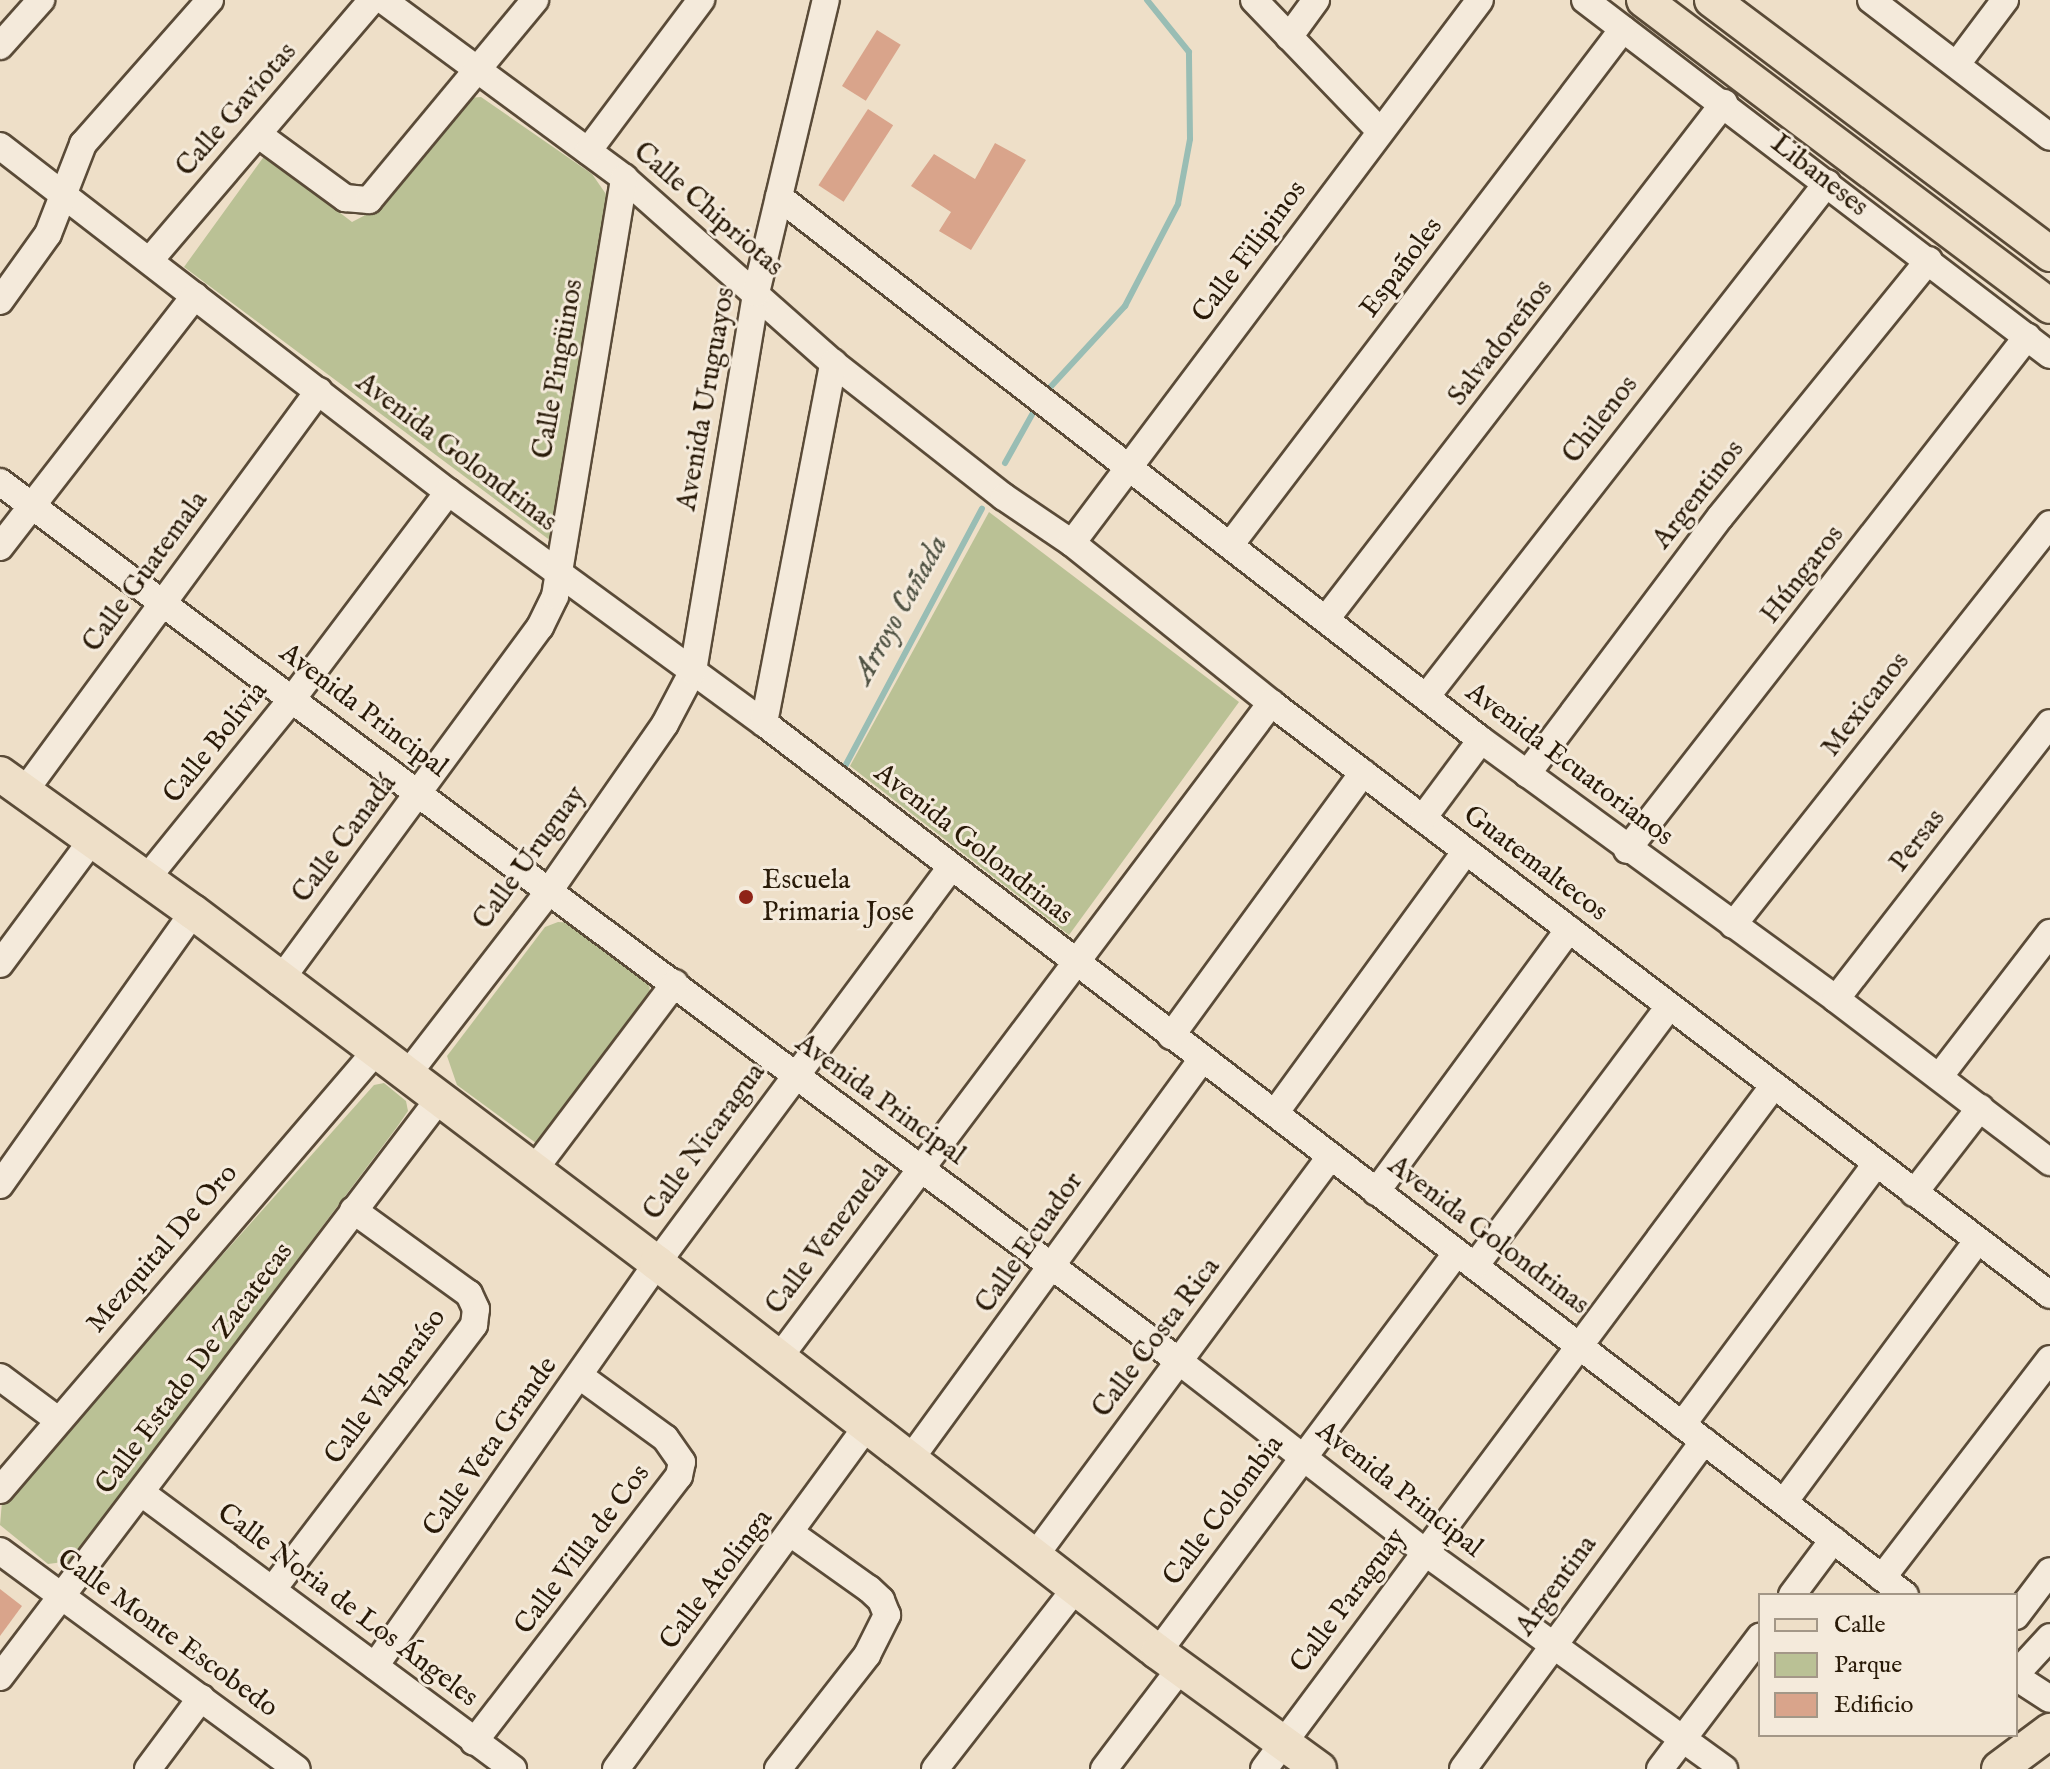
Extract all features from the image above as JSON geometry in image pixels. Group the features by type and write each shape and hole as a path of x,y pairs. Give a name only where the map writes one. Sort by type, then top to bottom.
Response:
{"main road":[{"name":"Libaneses","path":"1644,0 2050,306"},
{"path":"1691,0 1748,45 1756,63 1755,82"},
{"path":"1712,0 2050,254"},
{"path":"12,783 193,912 279,982 657,1263 1169,1661 1273,1756 1319,1769"},
{"path":"1999,1769 2050,1731"}],"street":[{"path":"0,46 41,0"},
{"path":"0,301 48,234 83,144 210,0"},
{"name":"Calle Gaviotas","path":"150,260 372,0"},
{"name":"Calle Chipriotas","path":"383,0 624,178 833,363 983,480"},
{"path":"259,135 345,198 369,200 535,0"},
{"path":"588,151 701,0"},
{"name":"Avenida Uruguayos","path":"693,671 756,293 826,0"},
{"path":"1254,0 1379,130"},
{"path":"1289,37 1316,0"},
{"name":"Calle Filipinos","path":"1072,543 1379,130 1480,0"},
{"name":"Libaneses","path":"1585,0 1724,103 2050,355"},
{"path":"1871,0 2050,137"},
{"path":"1957,64 2005,0"},
{"name":"Españoles","path":"1231,544 1623,29"},
{"name":"Salvadoreños","path":"1326,619 1724,103"},
{"name":"Avenida Golondrinas","path":"0,146 448,492 559,570 764,723 1074,964 1581,1344 1902,1593"},
{"name":"Calle Pingüinos","path":"559,570 624,178"},
{"name":"Chilenos","path":"1426,697 1827,183"},
{"name":"Avenida Ecuatorianos","path":"779,197 1053,413 1231,544 1481,740 2048,1157"},
{"name":"Argentinos","path":"1527,774 1720,517 1929,260"},
{"path":"0,547 195,296"},
{"name":"Húngaros","path":"1627,850 2027,337"},
{"path":"764,723 833,363"},
{"name":"Calle Guatemala","path":"12,783 163,603 319,391"},
{"name":"Guatemaltecos","path":"983,480 1072,543 1271,703 2050,1295"},
{"name":"Avenida Principal","path":"0,482 675,983 792,1077 920,1168 1180,1362 1426,1553 1724,1769"},
{"name":"Calle Bolivia","path":"147,878 293,698 448,492"},
{"name":"Mexicanos","path":"1733,925 2050,524"},
{"name":"Calle Canadá","path":"279,982 540,627 555,596 559,570"},
{"name":"Calle Uruguay","path":"407,1075 549,891 665,724 693,671"},
{"name":"Calle Venezuela","path":"778,1359 1271,703"},
{"name":"Persas","path":"1836,999 2050,723"},
{"path":"1423,818 1481,740"},
{"path":"1171,1036 1363,773"},
{"path":"0,964 92,840"},
{"path":"1275,1113 1465,852"},
{"name":"Calle Nicaragua","path":"657,1263 792,1077 951,867"},
{"path":"0,1185 193,912"},
{"path":"1376,1192 1569,929"},
{"path":"1939,1077 2050,933"},
{"path":"534,1170 675,983"},
{"name":"Calle Colombia","path":"1104,1769 1169,1661 1305,1457 1669,1007"},
{"name":"Mezquital De Oro","path":"0,1490 375,1052"},
{"name":"Calle Ecuador","path":"909,1461 1054,1268 1201,1060"},
{"name":"Calle Paraguay","path":"1273,1756 1774,1085"},
{"name":"Calle Estado De Zacatecas","path":"0,1677 143,1494 439,1099"},
{"path":"1914,1193 1980,1108"},
{"name":"Calle Costa Rica","path":"1034,1557 1330,1157"},
{"path":"1682,1425 1875,1165"},
{"name":"Calle Valparaíso","path":"273,1589 474,1325 476,1309 455,1281 353,1210"},
{"path":"1784,1502 1977,1241"},
{"name":"Calle Veta Grande","path":"375,1666 657,1263"},
{"path":"1882,1578 2050,1359"},
{"name":"Calle Villa de Cos","path":"474,1742 679,1476 682,1462 665,1438 580,1376"},
{"path":"0,1377 58,1420"},
{"name":"Calle Atolinga","path":"616,1769 792,1534 866,1428"},
{"name":"Argentina","path":"1463,1769 1704,1441"},
{"name":"Calle Noria de Los Ángeles","path":"143,1494 513,1769"},
{"path":"778,1769 867,1655 887,1615 881,1600 869,1589 792,1534"},
{"path":"1793,1593 1833,1540"},
{"name":"Calle Monte Escobedo","path":"0,1551 296,1768"},
{"path":"2018,1613 2050,1571"},
{"path":"935,1769 1075,1589"},
{"path":"2018,1673 2050,1637"},
{"path":"1660,1769 1758,1640"},
{"path":"2018,1676 2050,1699"},
{"path":"148,1769 201,1698"}],"green space":[{"path":"481,97 592,174 608,197 551,541 184,267 265,155 352,222 375,210 469,98"},
{"path":"989,512 1239,702 1069,935 850,766"},
{"path":"558,922 574,923 649,980 650,994 645,1010 545,1141 536,1143 457,1085 447,1056 545,927"},
{"path":"384,1083 406,1101 408,1111 397,1127 71,1561 48,1564 0,1525 2,1502 374,1085"}],"building":[{"path":"877,30 901,45 866,101 842,86"},
{"path":"868,109 893,125 844,202 818,185"},
{"path":"995,143 1026,160 971,250 939,231 951,212 911,186 934,154 975,179"},
{"path":"0,1589 22,1606 0,1636"}],"waterway":[{"name":"Arroyo Cañada","path":"1044,394 1125,306 1178,204 1190,139 1189,52 1147,0"},
{"name":"Arroyo Cañada","path":"1005,463 1038,404"},
{"name":"Arroyo Cañada","path":"843,770 982,509"}],"place":[{"name":"Escuela Primaria Jose","path":"746,897"}]}
